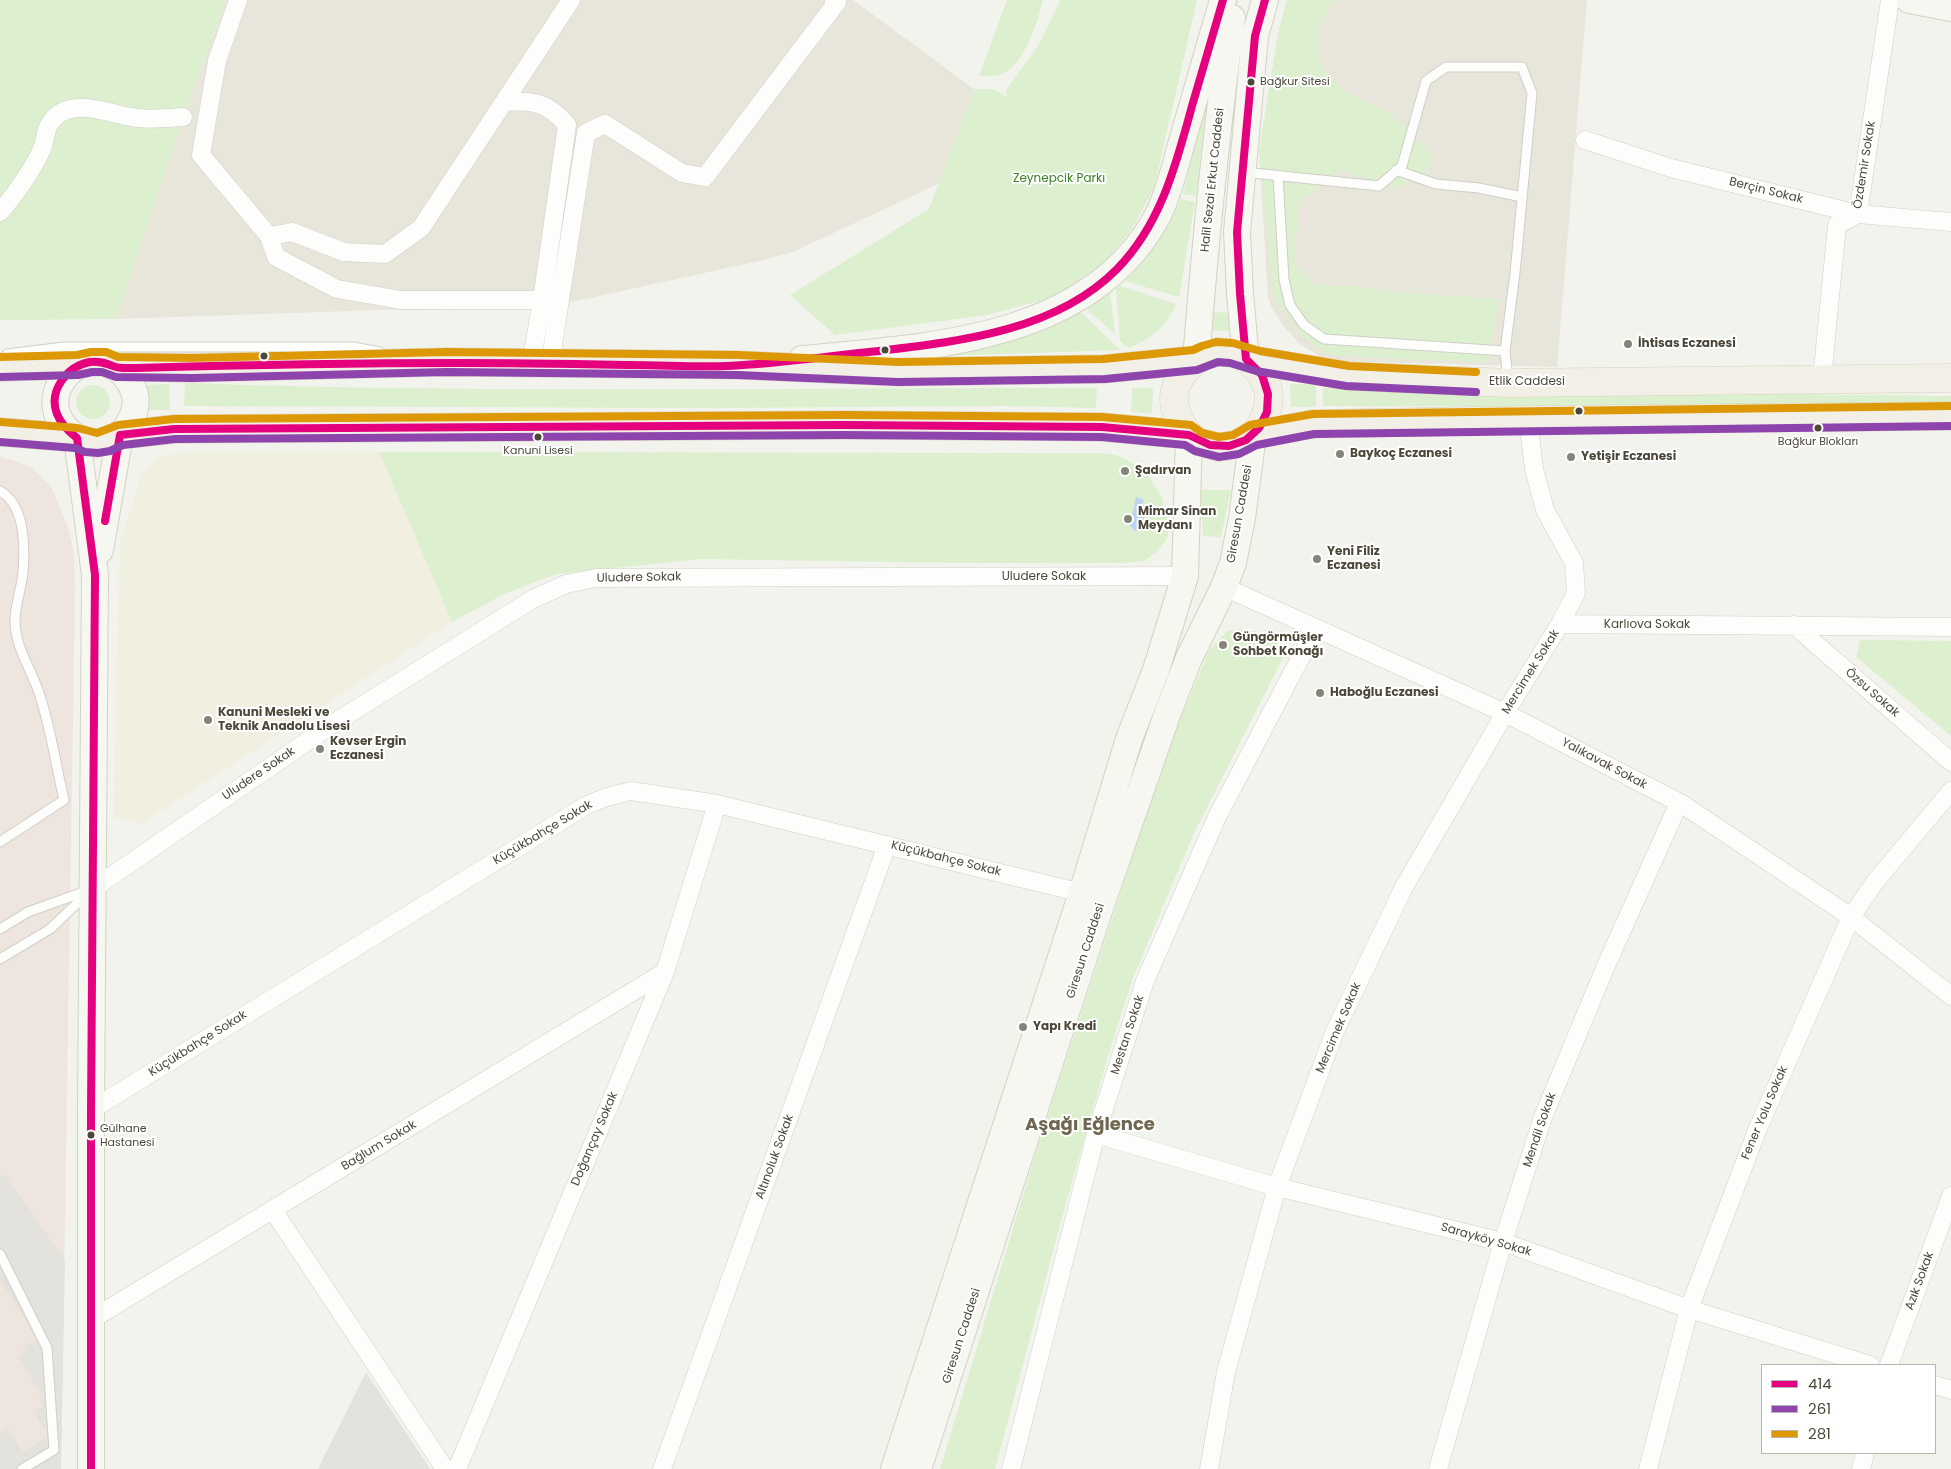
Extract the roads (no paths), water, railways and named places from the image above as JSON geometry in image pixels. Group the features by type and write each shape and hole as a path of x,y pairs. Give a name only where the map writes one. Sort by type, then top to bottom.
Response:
{"main road":[{"path":"738,365 933,344 970,338 1012,327 1047,314 1092,290 1126,259 1147,233 1160,211 1172,177 1223,0"},
{"name":"Halil Sezai Erkut Caddesi","path":"1196,360 1202,279 1223,81 1234,0"},
{"path":"1196,360 1182,373 1174,392 1175,413 1180,423 1189,435 1198,442 1218,447 1244,442 1259,428 1266,415 1269,390 1259,370 1246,359 1237,232 1255,36 1265,0"},
{"path":"1909,0 1951,8"},
{"name":"Etlik Caddesi","path":"0,367 78,365 91,362 104,362 116,367 192,368 447,362 738,365 898,372 1104,369 1196,360 1217,352 1232,353 1246,359 1348,376 1509,383 1951,378"},
{"path":"77,438 66,431 59,420 55,395 60,383 78,365"},
{"path":"95,575 120,435 129,425 135,413 134,387 116,367"},
{"path":"1253,435 1313,424 1951,416"},
{"path":"0,432 77,438 97,443 108,441 120,435 174,429 844,424 1102,427 1189,435"},
{"name":"Giresun Caddesi","path":"894,1469 1082,893 1129,739 1156,670 1185,576 1189,435"},
{"name":"Giresun Caddesi","path":"918,1469 1100,908 1168,712 1189,658 1224,587 1236,547 1253,435"},
{"path":"77,438 95,575 91,1110 91,1469"}],"street":[{"path":"238,0 217,61 201,155 269,236 276,257 337,289 401,300 542,300"},
{"path":"269,236 292,232 344,252 385,254 421,228 571,0"},
{"path":"540,364 586,133 605,124 682,173 705,177 837,2 834,0"},
{"name":"Özdemir Sokak","path":"1822,379 1837,225 1858,214 1890,0"},
{"path":"504,102 530,100 556,112 567,125 542,300 540,364"},
{"path":"0,212 43,147 49,125 54,117 63,110 75,107 138,118 183,117"},
{"name":"Berçin Sokak","path":"1585,140 1671,168 1858,214 1951,222"},
{"path":"1528,420 1534,469 1545,510 1574,563 1576,593 1560,624"},
{"name":"Uludere Sokak","path":"94,888 334,723 533,599 566,584 596,578 1185,576"},
{"name":"Yalıkavak Sokak","path":"1224,587 1505,713 1682,804 1851,917 1951,996"},
{"name":"Karlıova Sokak","path":"1560,624 1951,627"},
{"name":"Mercimek Sokak","path":"1209,1469 1226,1372 1277,1187 1335,1031 1400,895 1505,713 1560,624"},
{"name":"Özsu Sokak","path":"1794,625 1951,762"},
{"name":"Mestan Sokak","path":"1011,1469 1096,1134 1145,981 1217,817 1316,628"},
{"name":"Küçükbahçe Sokak","path":"91,1110 587,805 607,797 631,791 717,804 1082,893"},
{"name":"Fener Yolu Sokak","path":"1648,1469 1689,1309 1758,1128 1851,917 1875,882 1951,791"},
{"name":"Mendil Sokak","path":"1438,1469 1503,1242 1543,1117 1605,968 1679,803"},
{"name":"Doğançay Sokak","path":"457,1469 665,972 717,804"},
{"name":"Altınoluk Sokak","path":"662,1469 887,845"},
{"name":"Bağlum Sokak","path":"92,1318 665,972"},
{"name":"Sarayköy Sokak","path":"1096,1134 1277,1187 1503,1242 1689,1309 1867,1364"},
{"name":"Azık Sokak","path":"1889,1364 1951,1196"},
{"path":"273,1210 445,1469"},
{"path":"1936,1385 1951,1390"},
{"path":"1861,1469 1866,1454"}],"lane":[{"path":"1243,172 1379,186 1402,166 1426,80 1446,67 1522,67 1532,93 1516,273 1505,351 1509,383"},
{"path":"1396,170 1436,184 1479,188 1522,198"},
{"path":"1278,176 1284,280 1290,305 1304,325 1324,339 1505,351"},
{"path":"0,355 64,347 352,347 447,362"},
{"path":"0,491 4,493 17,510 23,534 23,572 15,619 18,644 40,695 64,800 0,842"},
{"path":"0,929 28,912 94,888"},
{"path":"0,959 50,929 94,888"},
{"path":"0,1254 47,1348 54,1450 22,1469"}],"water":[{"path":"1136,497 1144,500 1141,507 1144,525 1139,530 1134,531 1130,525"}],"place":[{"name":"Bağkur Sitesi","path":"1251,82"},
{"name":"İhtisas Eczanesi","path":"1628,344"},
{"name":"Bağkur Blokları","path":"1818,428"},
{"name":"Kanuni Lisesi","path":"538,437"},
{"name":"Baykoç Eczanesi","path":"1340,454"},
{"name":"Yetişir Eczanesi","path":"1571,457"},
{"name":"Şadırvan","path":"1125,471"},
{"name":"Mimar Sinan Meydanı","path":"1128,519"},
{"name":"Yeni Filiz Eczanesi","path":"1317,559"},
{"name":"Güngörmüşler Sohbet Konağı","path":"1223,645"},
{"name":"Haboğlu Eczanesi","path":"1320,693"},
{"name":"Kanuni Mesleki ve Teknik Anadolu Lisesi","path":"208,720"},
{"name":"Kevser Ergin Eczanesi","path":"320,749"},
{"name":"Yapı Kredi","path":"1023,1027"},
{"name":"Gülhane Hastanesi","path":"91,1135"}],"district":[{"name":"Aşağı Eğlence","path":"1090,1125"}],"park label":[{"name":"Zeynepcik Parkı","path":"1059,179"}]}
